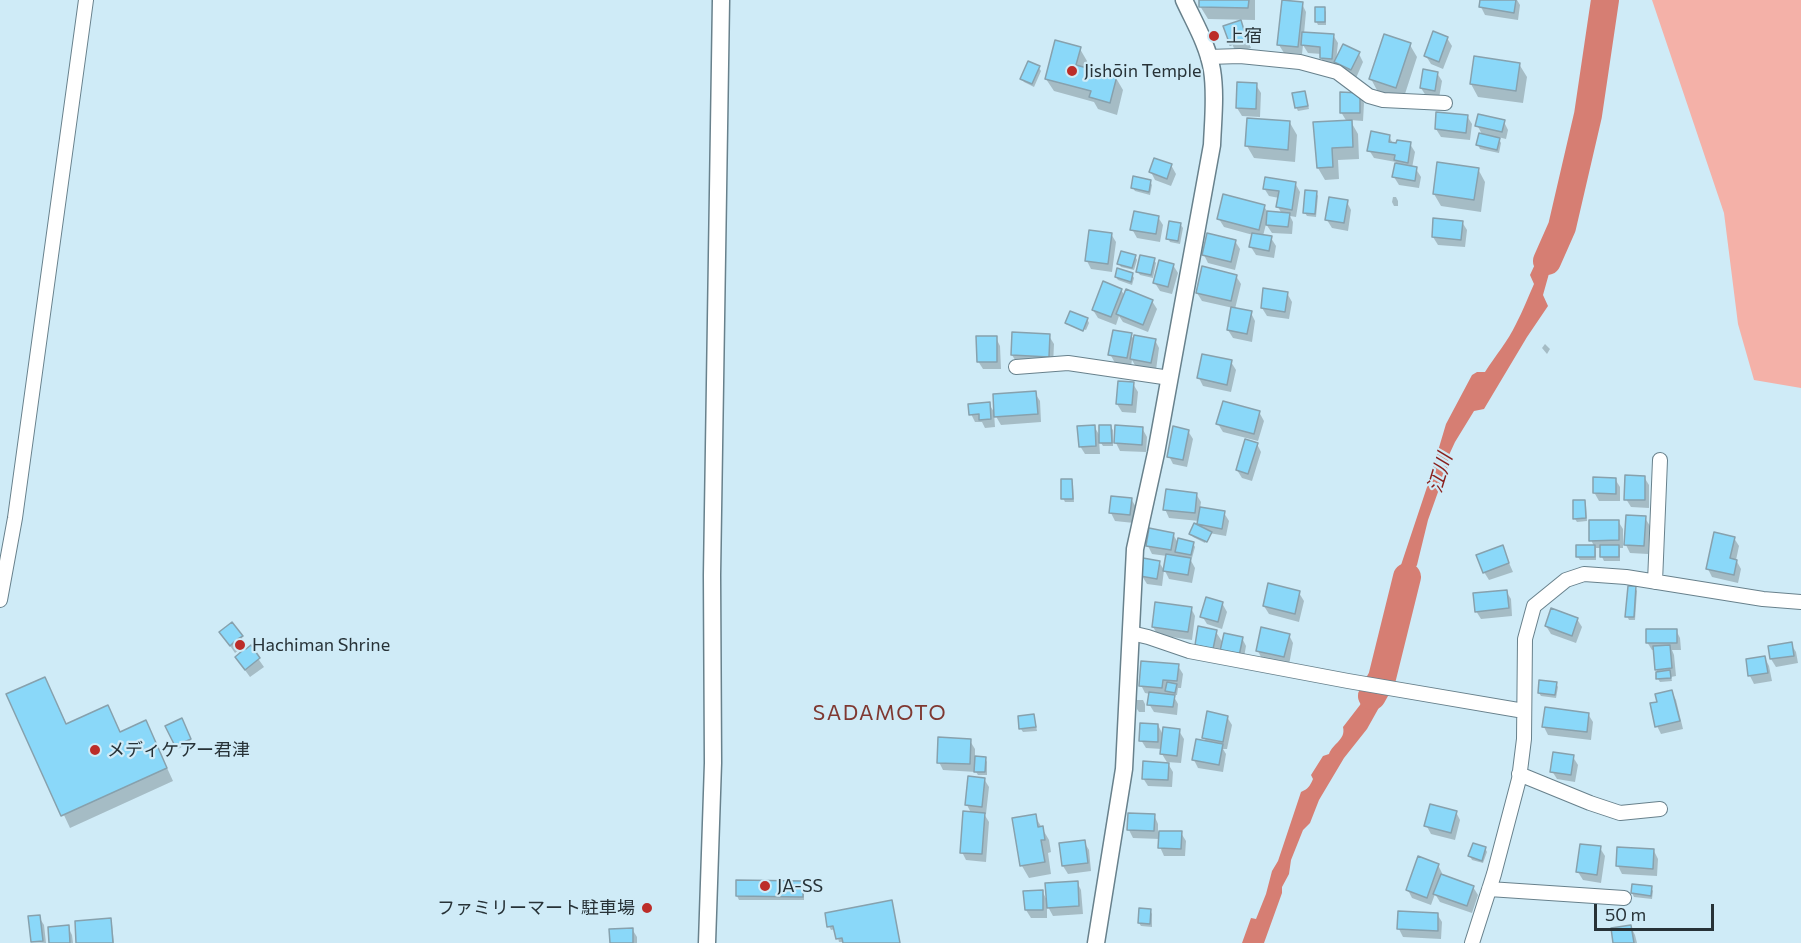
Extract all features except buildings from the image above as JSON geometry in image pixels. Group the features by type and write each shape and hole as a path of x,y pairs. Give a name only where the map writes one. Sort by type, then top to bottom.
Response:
{"street":[{"path":"0,600 16,507 86,0"},
{"path":"707,943 713,763 712,575 720,0"},
{"path":"1096,943 1124,769 1135,549 1156,453 1212,145 1214,103 1212,70 1184,0"},
{"path":"1208,57 1240,56 1300,62 1337,72 1369,96 1383,100 1445,103"},
{"path":"1016,367 1068,363 1170,378"},
{"path":"1655,582 1660,460"},
{"path":"1472,943 1490,889 1520,774 1524,739 1525,639 1534,606 1566,580 1584,574 1655,582 1763,599 1801,602"},
{"path":"1131,633 1189,651 1524,711"},
{"path":"1520,774 1620,813 1660,809"},
{"path":"1490,889 1624,898"}],"shaded area":[{"path":"1652,0 1801,0 1801,388 1754,380 1738,324 1724,213"}],"water":[{"path":"1562,227 1543,295 1548,306 1484,409 1474,411 1455,442 1449,455 1447,471 1428,520 1417,565 1410,578 1400,613 1396,615 1389,609 1391,595 1446,424 1472,375 1485,372 1509,336 1534,284 1530,275 1549,234 1554,235"},
{"path":"1362,691 1386,695 1367,729 1344,758 1319,800 1310,823 1303,830 1264,943 1242,943 1251,918 1256,919 1266,894 1301,792 1310,785 1313,779 1311,775 1323,756 1329,754 1343,735 1343,727 1360,705"}],"waterway":[{"name":"江川","path":"1547,261 1562,227 1588,115 1605,0"},
{"name":"江川","path":"1372,696 1382,678 1407,577"}],"place":[{"name":"上宿","path":"1214,36"},
{"name":"Jishōin Temple","path":"1072,71"},
{"name":"Hachiman Shrine","path":"240,645"},
{"name":"メディケアー君津","path":"95,750"},
{"name":"JA-SS","path":"765,886"},
{"name":"ファミリーマート駐車場","path":"647,908"}],"district":[{"name":"SADAMOTO","path":"880,713"}]}
